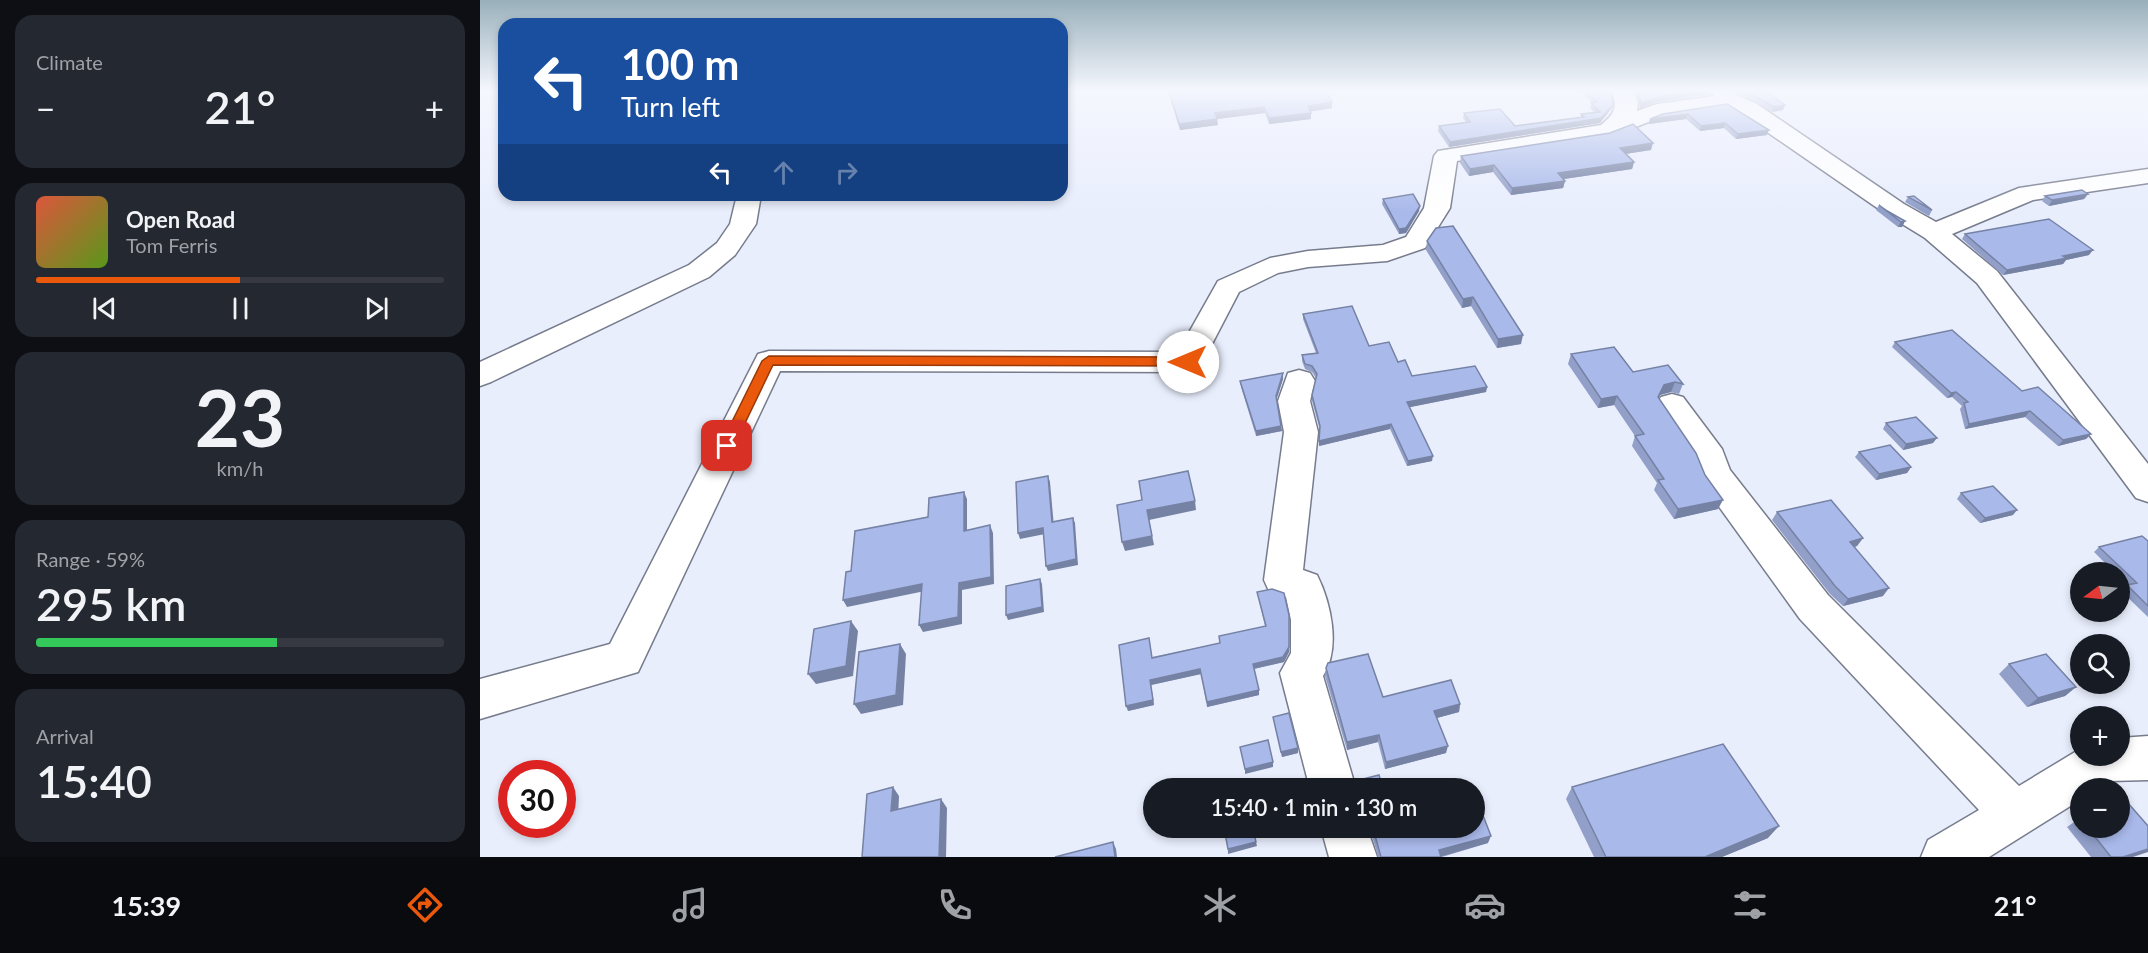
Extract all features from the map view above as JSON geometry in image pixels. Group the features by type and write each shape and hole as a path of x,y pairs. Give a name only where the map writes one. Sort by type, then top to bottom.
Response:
{"street":[{"path":"480,699 624,659 769,361 1188,362 1228,287 1270,266 1308,259 1387,253 1416,242 1437,208 1446,156 1608,131"},
{"path":"1781,131 1894,209 1934,232 1987,277 2148,489"},
{"path":"1934,232 2028,193 2148,176"},
{"path":"480,375 699,271 726,249 743,224 748,201"},
{"path":"1299,381 1294,401 1300,432 1284,580 1303,586 1311,620 1312,657 1301,673 1331,778"},
{"path":"1672,405 1710,458 1714,474 1814,607 2015,814"},
{"path":"1946,857 2104,760 2148,758"},
{"path":"1347,838 1353,857"}],"building":[{"path":"1442,131 1519,131 1450,142"},
{"path":"1640,131 1653,143 1620,148 1634,162 1558,173 1565,181 1512,188 1494,165 1470,169 1461,156 1610,133"},
{"path":"1734,131 1761,131 1738,134"},
{"path":"2082,190 2088,194 2052,200 2045,196"},
{"path":"1413,194 1420,206 1406,228 1399,229 1383,199"},
{"path":"1914,196 1932,210 1908,197"},
{"path":"1879,205 1887,211 1905,221 1901,222"},
{"path":"2049,219 2093,250 2063,256 2067,258 2007,270 1965,234"},
{"path":"1453,226 1523,335 1498,339 1473,297 1463,299 1427,241 1436,228"},
{"path":"1352,306 1369,346 1389,342 1398,362 1405,360 1412,376 1475,366 1487,387 1407,402 1433,456 1408,461 1391,424 1319,441 1320,426 1312,395 1317,374 1312,366 1305,364 1302,355 1318,353 1303,314"},
{"path":"1952,330 2022,391 2038,387 2091,434 2063,440 2030,411 1969,424 1964,403 1968,402 1956,392 1951,393 1895,342"},
{"path":"1614,347 1633,372 1668,365 1683,384 1675,382 1664,385 1658,397 1696,453 1705,475 1723,500 1678,509 1658,480 1664,479 1635,436 1644,434 1617,396 1601,399 1571,354"},
{"path":"1283,373 1276,396 1281,426 1256,431 1240,381"},
{"path":"1916,417 1937,438 1906,444 1886,423"},
{"path":"1890,445 1911,467 1879,474 1859,452"},
{"path":"1188,471 1195,501 1147,510 1152,536 1122,542 1117,505 1142,500 1139,481"},
{"path":"1048,476 1052,522 1073,518 1076,559 1046,566 1043,528 1018,533 1016,482"},
{"path":"1993,486 2017,510 1985,518 1961,493"},
{"path":"964,492 964,531 990,525 991,577 959,583 958,617 919,625 922,584 843,600 846,572 851,571 855,531 928,517 929,498"},
{"path":"1831,500 1863,538 1850,542 1889,588 1848,599 1835,586 1777,512"},
{"path":"2142,536 2148,541 2148,606 2130,588 2130,584 2137,583 2130,576 2130,562 2115,562 2099,547"},
{"path":"1040,579 1042,607 1006,615 1006,586"},
{"path":"1272,589 1284,593 1289,615 1289,647 1283,657 1253,664 1259,690 1207,702 1200,669 1150,680 1153,700 1126,706 1119,645 1149,638 1152,658 1220,643 1219,636 1266,626 1257,592"},
{"path":"851,621 846,666 808,674 814,629"},
{"path":"900,644 896,695 854,704 859,652"},
{"path":"1368,654 1383,697 1451,680 1460,704 1434,711 1448,746 1386,762 1379,735 1347,742 1326,668 1328,663"},
{"path":"2046,654 2070,680 2070,689 2038,698 2009,664"},
{"path":"1289,713 1298,748 1281,752 1273,717"},
{"path":"1268,740 1273,762 1245,769 1240,747"},
{"path":"1723,744 1779,826 1705,857 1606,857 1572,787"},
{"path":"893,787 891,811 941,799 939,857 862,857 867,794"},
{"path":"2130,805 2148,826 2148,849 2123,857 2111,857 2096,838 2130,838"},
{"path":"1485,821 1491,836 1485,838"},
{"path":"1226,838 1255,838 1256,842 1228,849"},
{"path":"1376,838 1484,838 1439,850 1441,857 1381,857"},
{"path":"1113,842 1115,857 1055,857"}],"route":[{"path":"727,446 769,361 1188,362"}]}
